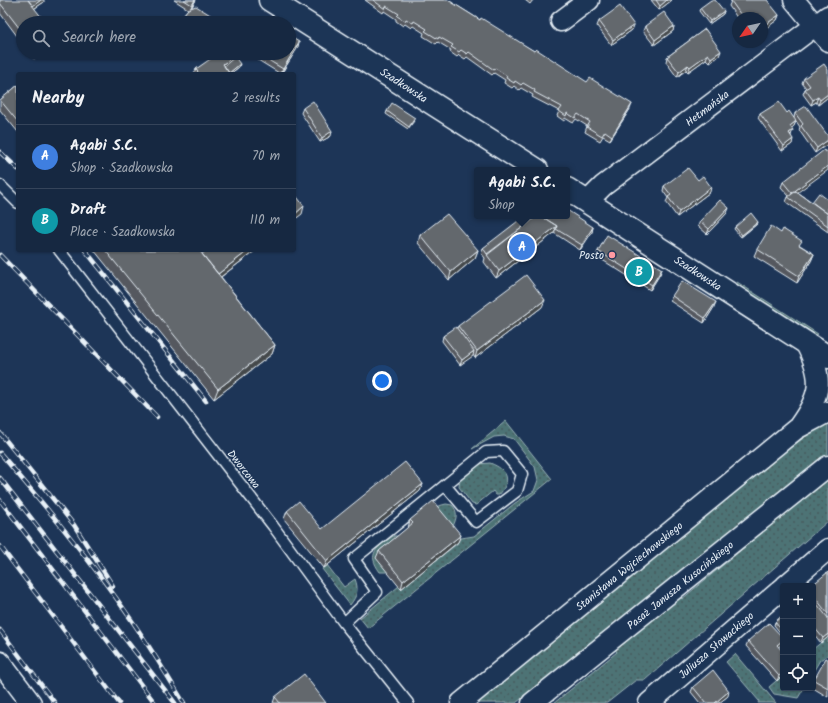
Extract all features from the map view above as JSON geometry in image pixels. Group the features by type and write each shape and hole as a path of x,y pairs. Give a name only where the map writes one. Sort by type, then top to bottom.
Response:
{"street":[{"name":"Szadkowska","path":"270,0 295,16"},
{"path":"561,21 589,0"},
{"path":"794,0 822,20 828,41"},
{"name":"Szadkowska","path":"296,17 532,167"},
{"name":"Hetmańska","path":"587,202 603,186 822,20"},
{"name":"Szadkowska","path":"570,191 828,357"},
{"name":"Stanisława Wojciechowskiego","path":"796,429 812,408 818,393 816,364 806,342"},
{"name":"Stanisława Wojciechowskiego","path":"461,703 796,429 828,412"},
{"name":"Pasaż Janusza Kusocińskiego","path":"532,703 828,466"},
{"path":"788,583 828,549"},
{"name":"Juliusza Słowackiego","path":"649,703 780,591"},
{"path":"0,662 31,703"}],"lane":[{"path":"0,185 16,201"},
{"name":"Dworcowa","path":"61,252 273,526 344,623 408,703"},
{"path":"344,623 377,592 354,559 445,485 486,452 504,451 522,474 517,491 476,522 445,485"}],"green space":[{"path":"691,280 795,346 805,356 688,281"},
{"path":"737,282 818,334 815,336 737,285"},
{"path":"828,420 828,454 667,581 672,587 607,639 602,633 516,703 473,703 761,469"},
{"path":"506,421 552,479 368,628 360,618 399,586 401,588 458,543 455,539 474,536 515,503 534,491 538,480 535,467 514,439 504,436 494,437 472,449"},
{"path":"490,463 504,472 507,480 506,485 499,495 496,495 493,491 476,505 472,504 459,487 460,479 478,464"},
{"path":"828,476 828,521 645,680 636,680 607,703 554,703 617,652 613,647 678,595 682,599 805,497"},
{"path":"446,504 452,505 456,512 453,526 431,508"},
{"path":"393,536 398,536 401,538 387,572 380,572 374,560 375,551"},
{"path":"327,565 344,587 355,579 357,592 350,605 322,569"},
{"path":"828,637 828,655 820,660 816,667 816,655 816,647"},
{"path":"735,654 776,703 758,703 759,701 726,662"},
{"path":"780,678 780,691 802,691 798,698 774,694 769,687"}],"building":[{"path":"0,0 28,0 41,16 16,16 16,24 0,3"},
{"path":"28,0 41,0 33,6"},
{"path":"184,0 195,0 192,5"},
{"path":"373,0 448,0 480,20 481,18 534,51 536,49 587,82 590,78 632,104 612,136 605,131 602,136 587,127 590,122 578,114 575,118 567,113 566,116 559,111 562,107 534,92 535,90 523,83 521,85 515,81 514,83 506,78 507,76 495,68 494,70 469,52 467,54 461,50 459,52 451,47 453,45 439,37 438,39 425,31 427,29 414,21 413,23 406,19 405,21 397,16 399,14 386,6 385,9"},
{"path":"656,0 667,0 660,6"},
{"path":"711,0 715,0 724,11 710,21 700,8"},
{"path":"767,0 779,15 768,23 768,12 739,12 731,1"},
{"path":"196,6 212,16 187,16 184,14 188,9"},
{"path":"620,6 634,25 613,40 599,21"},
{"path":"664,12 674,26 655,40 645,26"},
{"path":"705,29 721,51 711,58 708,54 690,67 688,65 679,72 667,57"},
{"path":"296,40 299,42 296,47"},
{"path":"209,60 229,60 223,64 229,72 198,72 196,69"},
{"path":"231,60 237,60 240,64 230,72 228,72 224,66"},
{"path":"268,60 288,60 283,69"},
{"path":"824,64 828,70 828,94 820,100 818,97 813,100 805,89 810,86 804,78"},
{"path":"16,87 16,120 0,100"},
{"path":"313,101 332,131 322,138 303,108"},
{"path":"779,102 787,113 789,111 796,121 790,126 793,130 789,133 793,139 784,146 760,114"},
{"path":"392,103 415,118 409,127 387,111"},
{"path":"806,106 828,136 828,140 817,148 801,126 803,124 795,113"},
{"path":"824,150 825,152 828,150 828,166 792,193 783,182"},
{"path":"688,168 698,180 703,176 711,187 679,212 668,197 671,195 664,186"},
{"path":"796,191 828,214 828,226 788,197"},
{"path":"819,193 828,200 828,214 812,202"},
{"path":"296,196 304,206 296,213"},
{"path":"720,200 729,208 709,229 700,221"},
{"path":"570,212 593,227 582,245 556,229 557,226 546,219 570,219"},
{"path":"751,213 758,222 742,235 735,227"},
{"path":"447,214 478,250 451,272 420,235"},
{"path":"521,219 523,219 527,224 487,254 483,248"},
{"path":"533,219 546,219 557,226 499,271 487,255"},
{"path":"771,226 781,233 783,229 802,241 799,245 814,254 799,276 757,249"},
{"path":"607,235 662,269 652,285 598,251"},
{"path":"107,252 201,252 275,345 218,389"},
{"path":"204,252 246,252 218,274 202,254"},
{"path":"526,275 545,300 477,351 458,326"},
{"path":"682,281 716,302 705,318 672,296"},
{"path":"456,327 474,351 462,360 443,336"},
{"path":"405,462 423,484 327,561 287,511 299,501 322,529"},
{"path":"433,501 461,535 403,581 379,551 413,523 410,520"},
{"path":"828,572 828,614 816,599 816,583 815,583"},
{"path":"816,603 828,618 828,634 823,638 816,630"},
{"path":"780,618 780,628 775,622"},
{"path":"769,623 780,635 780,642 777,645 780,648 779,676 748,641"},
{"path":"826,658 828,659 828,688 816,681 816,676"},
{"path":"713,670 729,691 715,703 706,703 693,687"},
{"path":"304,674 326,703 280,703 275,697"}],"railway":[{"path":"0,152 16,167"},
{"path":"87,252 206,401"},
{"path":"0,255 157,417"},
{"path":"0,433 74,525 113,586"},
{"path":"0,453 51,513 100,575 144,639 184,703"},
{"path":"0,478 175,703"},
{"path":"0,500 155,703"},
{"path":"0,546 119,703"},
{"path":"0,630 55,703"}],"place":[{"name":"Agabi S.C.","path":"522,247"},
{"name":"Posto","path":"612,255"},
{"name":"Draft","path":"639,272"}]}
